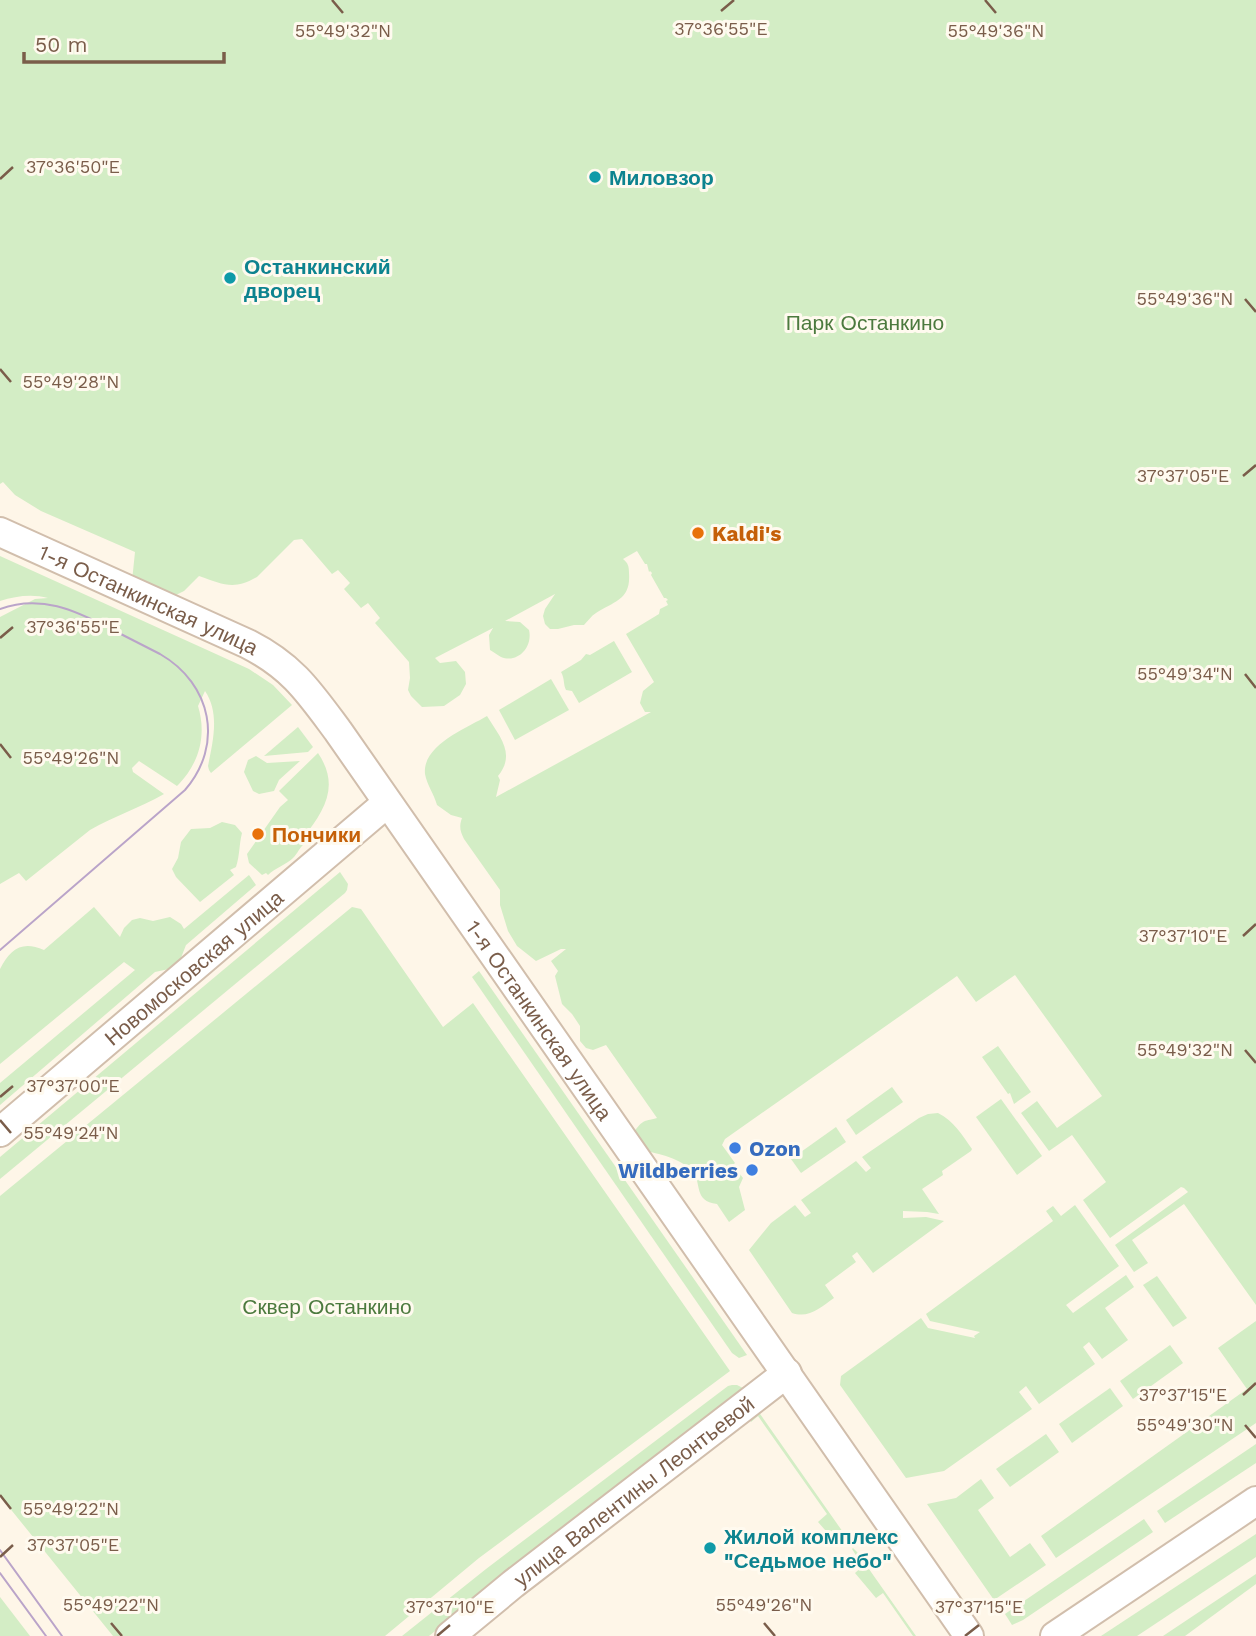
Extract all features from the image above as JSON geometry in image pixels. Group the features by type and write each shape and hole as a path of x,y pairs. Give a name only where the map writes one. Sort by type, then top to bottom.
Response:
{"street":[{"name":"1-я Останкинская улица","path":"0,532 247,644 280,663 302,683 969,1636"},
{"name":"Новомосковская улица","path":"0,1132 387,803"},
{"name":"улица Валентины Леонтьевой","path":"450,1636 513,1584 786,1373"},
{"path":"1055,1636 1256,1501"}],"green space":[{"name":"Парк Останкино","path":"0,0 1256,0 1256,1305 1184,1204 1132,1240 1148,1263 1134,1272 1115,1245 1188,1192 1181,1187 1110,1238 1083,1200 1106,1182 1072,1135 1049,1151 1021,1113 1037,1101 1057,1128 1102,1096 1015,975 976,1002 957,976 725,1139 722,1145 743,1178 739,1187 745,1210 729,1222 717,1204 709,1202 701,1195 696,1176 688,1167 669,1157 642,1150 633,1133 639,1125 657,1118 606,1045 593,1050 586,1048 580,1041 580,1026 562,1004 555,976 558,971 551,961 566,949 536,961 517,946 508,931 500,905 500,890 463,836 460,826 462,818 451,815 437,805 425,774 426,764 438,746 487,716 501,738 506,753 506,760 498,776 500,780 496,797 651,712 645,712 640,703 643,691 654,682 626,634 659,614 660,609 668,605 668,600 664,598 647,564 637,551 623,559 629,571 629,582 624,594 594,614 584,625 550,629 545,624 545,609 555,594 505,621 520,622 529,630 529,642 518,656 507,659 490,650 489,635 493,628 435,658 440,663 456,661 465,672 466,684 460,695 444,706 422,707 408,690 409,662 375,623 380,618 368,603 361,608 344,589 350,583 338,570 332,574 302,539 294,540 257,577 249,581 228,585 199,576 184,591 174,596 132,581 135,552 41,511 15,495 3,482 0,484"},
{"path":"0,556 249,669 273,685 292,705 211,773 208,766 214,718 205,691 198,706 202,727 199,748 192,767 177,786 139,761 132,768 133,772 164,794 90,830 26,881 19,873 0,884 0,617 35,599 48,598 24,596 0,601"},
{"path":"614,641 632,672 579,703 572,691 566,690 561,672 586,654 590,655"},
{"path":"551,679 569,710 515,740 499,710"},
{"path":"298,727 313,747 308,752 264,756"},
{"path":"318,753 325,765 329,787 323,808 303,838 305,843 295,856 268,875 262,875 249,863 247,854 280,807 288,800 279,791"},
{"path":"256,756 267,763 300,761 279,780 274,791 259,794 253,791 244,772 248,760"},
{"path":"222,822 235,825 242,833 236,867 230,870 234,875 200,902 176,877 172,869 178,858 181,842 191,829 210,828"},
{"path":"340,872 348,884 345,893 0,1179 0,1157"},
{"path":"249,875 256,885 186,945 179,963 169,969 155,972 0,1105 0,1083 135,970 124,962 0,1064 0,969 8,956 23,946 44,950 94,907 120,937 132,920 140,918 153,921 170,917 184,929"},
{"name":"Сквер Останкино","path":"352,907 361,909 443,1027 473,1003 730,1371 479,1558 385,1636 113,1636 0,1496 0,1196"},
{"path":"479,971 747,1355 739,1358 732,1353 472,977"},
{"path":"998,1046 1031,1092 1014,1104 1010,1093 1008,1094 982,1057"},
{"path":"892,1087 903,1102 856,1135 846,1120"},
{"path":"1001,1099 1042,1156 1017,1175 976,1117"},
{"path":"938,1113 953,1124 972,1149 942,1171 943,1175 922,1189 939,1214 903,1211 903,1218 926,1217 944,1221 873,1273 857,1252 852,1256 856,1262 825,1285 834,1298 809,1313 792,1313 749,1250 771,1223 795,1205 805,1217 811,1213 801,1200 856,1161 866,1172 871,1168 862,1157 919,1118"},
{"path":"836,1127 846,1142 801,1173 791,1159"},
{"path":"1075,1205 1119,1266 1066,1305 1073,1313 1126,1275 1134,1287 1105,1308 1128,1340 1102,1359 1089,1342 1083,1347 1095,1364 1039,1404 1026,1386 1019,1392 1032,1409 944,1471 906,1478 840,1385 841,1376 921,1318 928,1328 975,1338 980,1332 930,1321 926,1314 1053,1221 1046,1211 1053,1206 1061,1216"},
{"path":"1157,1276 1187,1318 1173,1327 1143,1285"},
{"path":"1256,1321 1256,1423 1056,1558 1041,1536 1247,1389 1218,1348"},
{"path":"1170,1345 1183,1363 1133,1399 1120,1381"},
{"path":"732,1385 745,1389 429,1636 402,1636 486,1569"},
{"path":"1110,1388 1123,1406 1072,1443 1059,1424"},
{"path":"758,1411 845,1535 847,1540 840,1547 818,1522 827,1514 758,1416 751,1422 749,1418"},
{"path":"1046,1434 1059,1452 1010,1487 996,1469"},
{"path":"1256,1444 1256,1463 1165,1523 1157,1511"},
{"path":"981,1479 994,1498 978,1510 1010,1557 1030,1543 1046,1565 994,1600 927,1504 956,1498"},
{"path":"1144,1519 1153,1532 1012,1625 1005,1614"},
{"path":"1256,1534 1256,1557 1137,1636 1101,1636"},
{"path":"853,1548 916,1636 913,1636 883,1593 876,1598 855,1573 863,1566"},
{"path":"1256,1574 1256,1584 1185,1636 1163,1636"},
{"path":"0,1597 30,1636 0,1636"}],"tram line":[{"path":"0,609 29,603 57,606 84,616 160,654 178,667 201,698 207,716 208,735 205,754 185,790 0,950"},
{"path":"0,1550 62,1636"},
{"path":"0,1573 46,1636"}],"place":[{"name":"Миловзор","path":"595,177"},
{"name":"Останкинский дворец","path":"230,278"},
{"name":"Kaldi's","path":"698,533"},
{"name":"Пончики","path":"258,834"},
{"name":"Ozon","path":"735,1148"},
{"name":"Wildberries","path":"752,1170"},
{"name":"Жилой комплекс \"Седьмое небо\"","path":"710,1548"}]}
